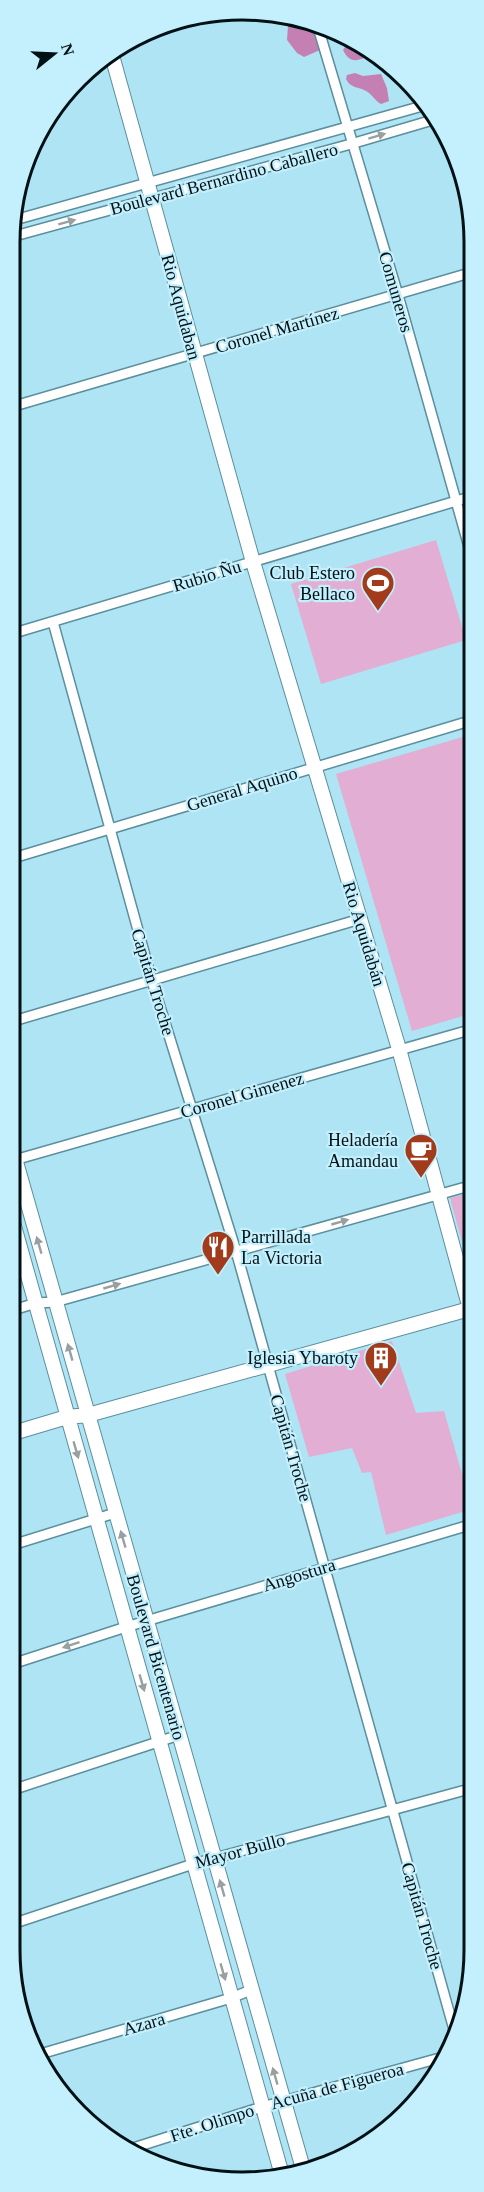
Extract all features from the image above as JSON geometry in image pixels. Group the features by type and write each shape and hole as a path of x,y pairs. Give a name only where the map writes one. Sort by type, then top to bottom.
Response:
{"main road":[{"name":"Rio Aquidaban","path":"113,60 253,562"},
{"name":"Rio Aquidabán","path":"253,562 399,1049 464,1280"},
{"name":"Boulevard Bicentenario","path":"20,1184 56,1302 302,2164"},
{"name":"Boulevard Bicentenario","path":"20,1247 280,2169"},
{"path":"20,1431 67,1417 88,1415 464,1310"}],"street":[{"name":"Comuneros","path":"320,33 398,295 464,531"},
{"name":"Boulevard Bernardino Caballero","path":"21,218 419,107"},
{"name":"Boulevard Bernardino Caballero","path":"20,235 429,121"},
{"name":"Coronel Martínez","path":"20,404 464,275"},
{"name":"Rubio Ñu","path":"20,631 464,498"},
{"name":"Capitán Troche","path":"53,622 152,981 236,1251 452,2024"},
{"name":"General Aquino","path":"20,856 464,723"},
{"path":"20,1019 360,919"},
{"name":"Coronel Gimenez","path":"20,1159 464,1031"},
{"path":"20,1308 36,1303 56,1302 464,1188"},
{"path":"20,1542 116,1513"},
{"name":"Angostura","path":"20,1661 126,1627 464,1527"},
{"path":"20,1787 179,1735"},
{"name":"Mayor Bullo","path":"20,1921 193,1864 464,1790"},
{"name":"Azara","path":"45,2053 231,1998 251,1990"},
{"name":"Acuña de Figueroa","path":"262,2107 436,2059"},
{"name":"Fte. Olimpo","path":"138,2147 262,2107"}],"shaded area":[{"path":"288,26 314,31 325,44 320,50 304,57 297,53 287,40"},
{"path":"345,47 350,47 366,57 350,59 343,50"},
{"path":"355,73 363,76 381,74 389,101 381,104 366,91 352,86 346,79 347,75"},
{"name":"Club Estero Bellaco","path":"436,540 464,633 464,641 321,684 291,584"},
{"path":"464,737 464,1016 412,1031 336,774"},
{"path":"464,1194 464,1249 450,1198"},
{"path":"392,1341 416,1413 444,1411 464,1481 464,1511 386,1535 371,1472 362,1473 352,1448 309,1457 285,1374"}],"place":[{"name":"Club Estero Bellaco","path":"378,612"},
{"name":"Heladería Amandau","path":"421,1179"},
{"name":"Parrillada La Victoria","path":"218,1276"},
{"name":"Iglesia Ybaroty","path":"381,1387"}]}
